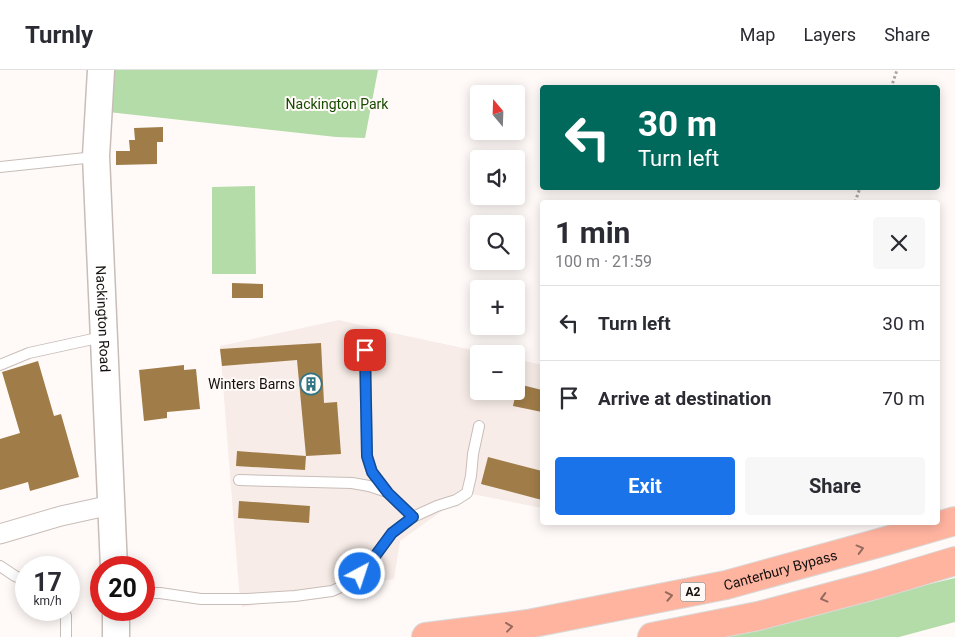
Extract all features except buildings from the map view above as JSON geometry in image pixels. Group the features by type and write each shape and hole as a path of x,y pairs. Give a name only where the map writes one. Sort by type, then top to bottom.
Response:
{"highway":[{"name":"Canterbury Bypass","path":"426,637 528,624 726,585 886,542 955,521"},
{"path":"652,637 758,616 875,585 955,561"}],"main road":[{"name":"Nackington Road","path":"102,70 96,156 113,556"},
{"path":"116,621 116,637"}],"street":[{"path":"0,534 61,516 111,505"}],"lane":[{"path":"0,167 96,156"},
{"path":"0,365 29,353 104,337"},
{"path":"365,350 367,456 372,472 388,493 413,517"},
{"path":"155,593 201,599 295,596 332,592 352,582 367,567 392,533 413,517 456,500 467,493 479,426"},
{"path":"239,480 352,483 369,486 388,493"},
{"path":"0,566 15,575"},
{"path":"66,621 66,637"}],"path":[{"path":"892,85 897,70"}],"shaded area":[{"path":"339,320 470,350 470,400 525,400 525,361 540,365 540,508 467,493 400,541 394,579 242,607 239,590 220,346"}],"green space":[{"name":"Nackington Park","path":"111,70 378,70 365,138 336,137 108,112"},
{"path":"255,186 256,274 212,274 212,187"},
{"path":"955,578 955,622 899,637 706,637"}],"place":[{"name":"Winters Barns","path":"311,384"}],"route":[{"path":"360,574 392,533 413,517 388,493 372,472 367,456 365,350"}]}
